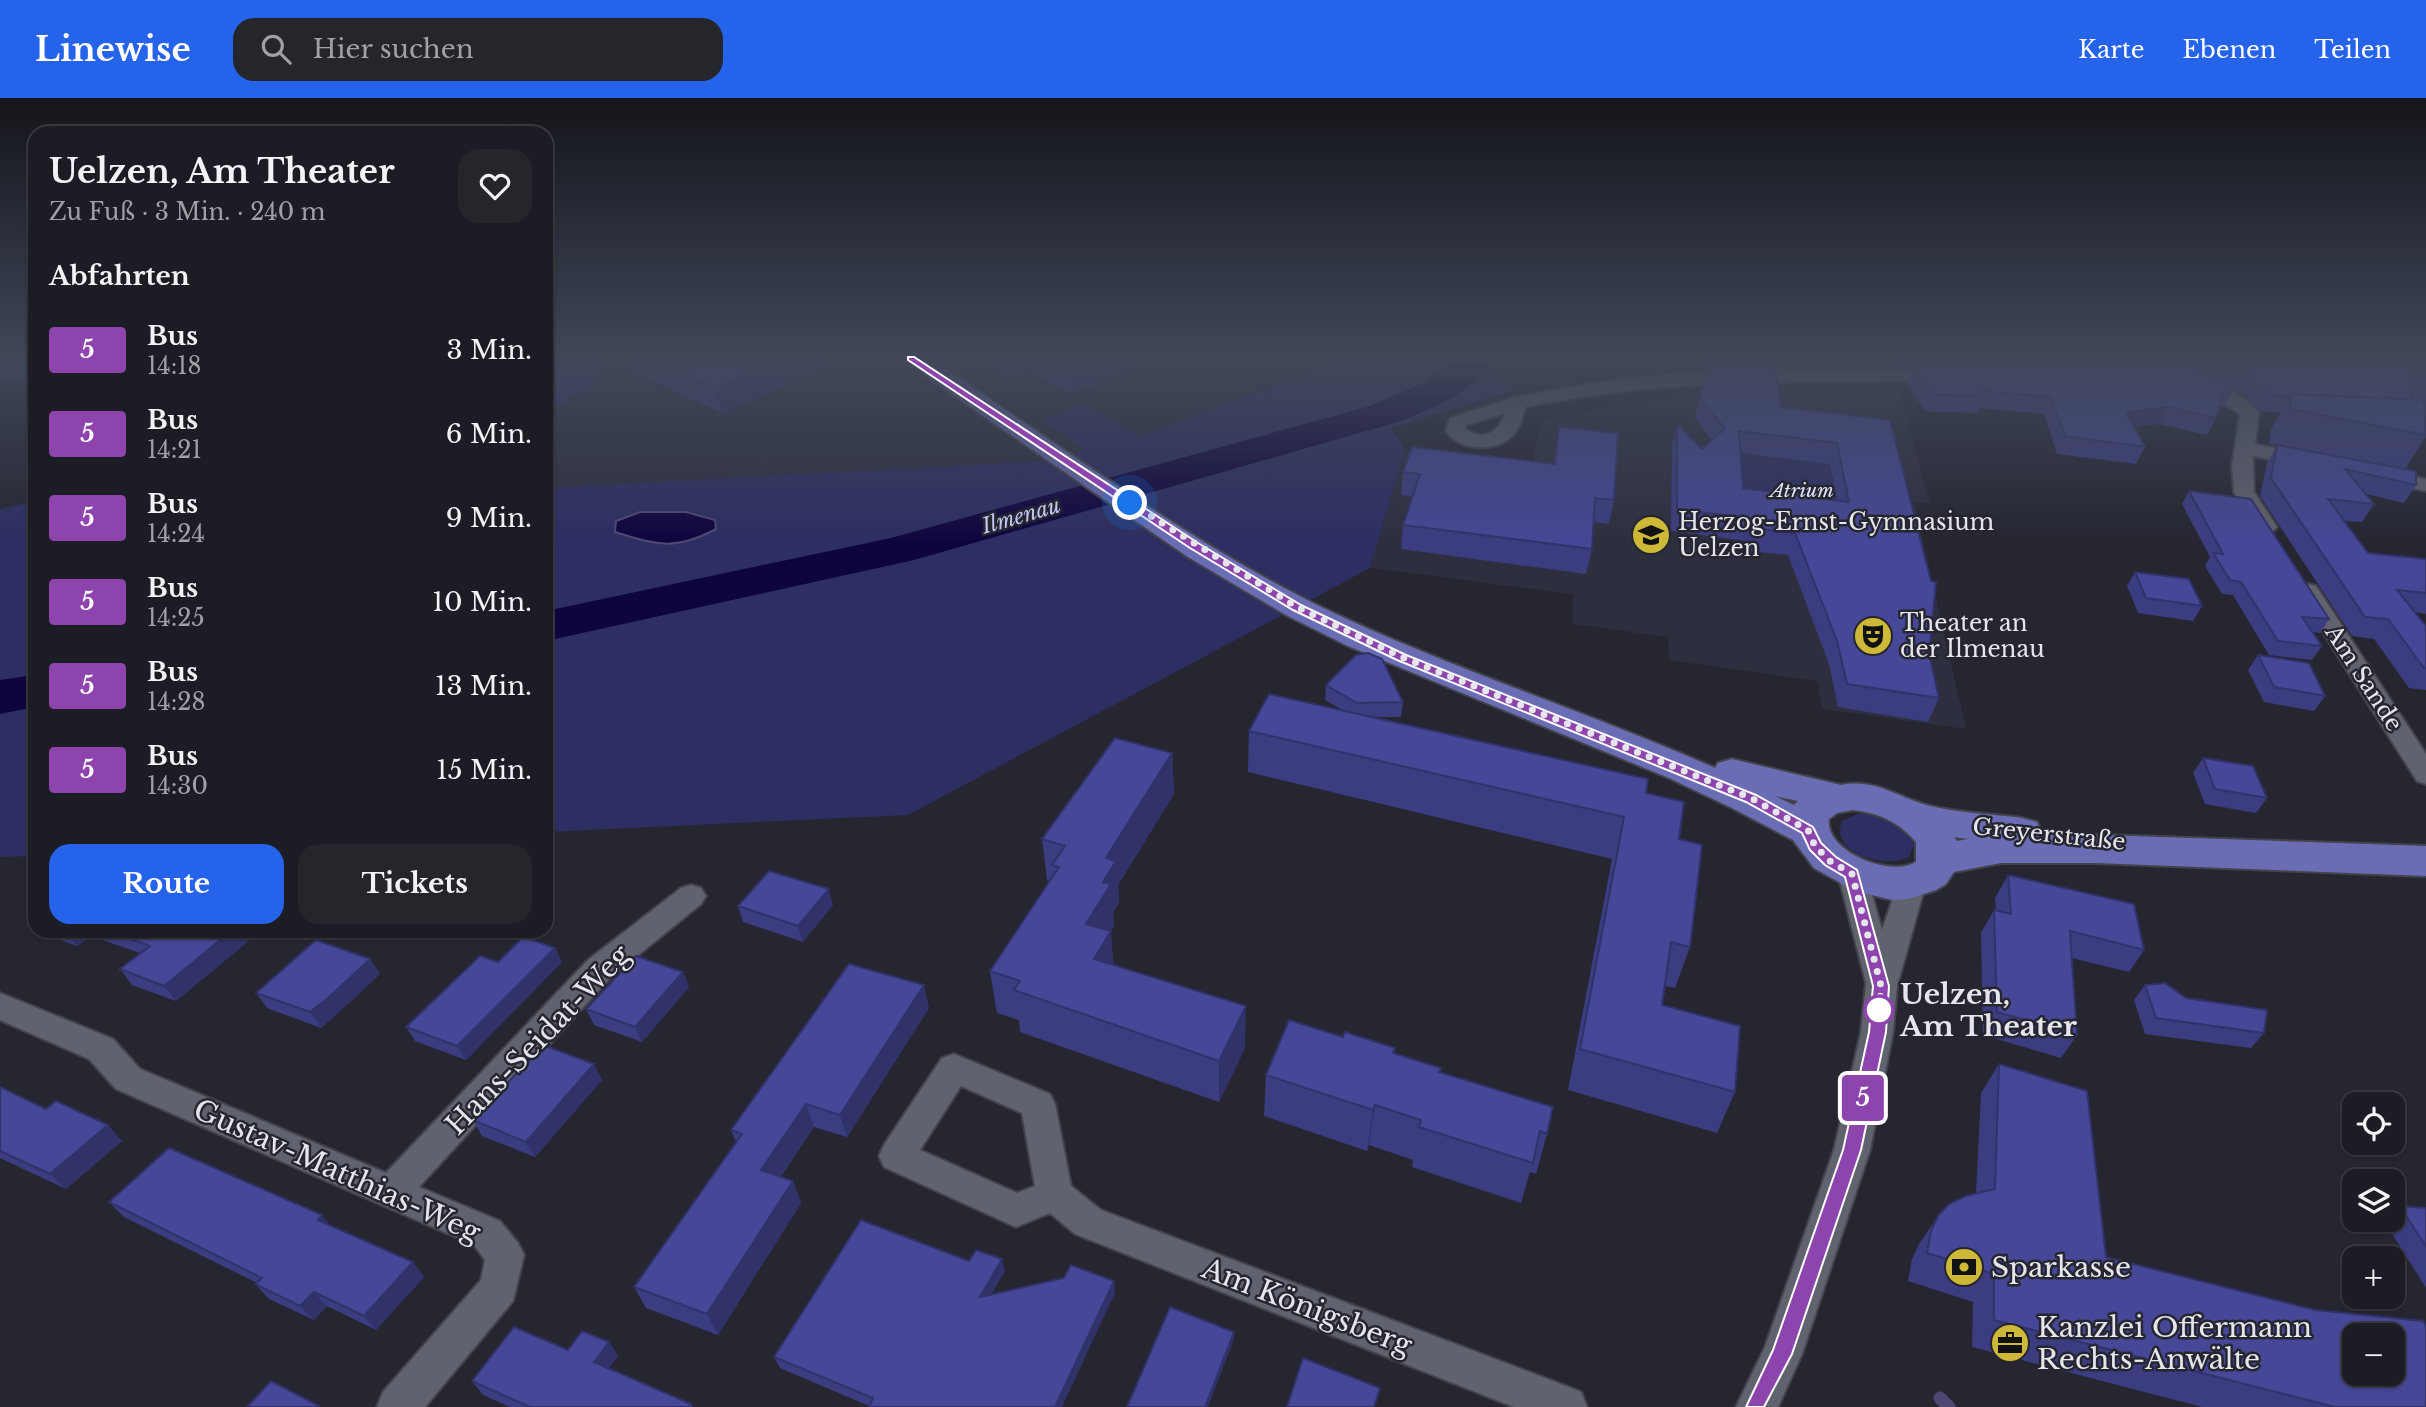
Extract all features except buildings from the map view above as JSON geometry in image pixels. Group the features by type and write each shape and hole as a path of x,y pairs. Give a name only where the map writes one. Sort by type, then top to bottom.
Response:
{"main road":[{"path":"1002,419 1194,546 1297,607 1402,657 1751,798 1808,830"},
{"path":"1573,724 1763,781 1835,797 1874,799 1917,818 1931,831 1939,845 1926,871 1872,881 1852,874 1830,861 1815,846 1808,830 1809,816 1818,804 1835,797"},
{"name":"Greyerstraße","path":"1917,818 2181,850"},
{"name":"Greyerstraße","path":"1926,871 2001,848 2181,850 2426,860"}],"street":[{"path":"2258,419 2245,448 2242,465 2244,492 2280,549"},
{"path":"2245,448 2323,464"},
{"path":"2361,472 2426,485"},
{"name":"Am Sande","path":"2295,571 2426,775"},
{"path":"1757,1407 1782,1354 1852,1150 1877,1032 1881,986 1926,871"},
{"path":"1852,874 1881,986"},
{"name":"Hans-Seidat-Weg","path":"392,1191 599,969 691,897"},
{"name":"Gustav-Matthias-Weg","path":"0,1006 101,1049 128,1079 487,1233 505,1255 499,1288 398,1407"},
{"path":"954,1068 1038,1104 1055,1195 1016,1210 897,1156 954,1068"},
{"name":"Am Königsberg","path":"1055,1195 1088,1222 1566,1407"}],"shaded area":[{"path":"553,419 1186,419 1066,460 553,488"},
{"name":"Herzog-Ernst-Gymnasium Uelzen","path":"1906,419 1930,503 1914,502 1966,729 1823,709 1817,681 1669,660 1668,637 1573,624 1573,594 1370,568 1405,449 1532,463 1542,420"},
{"path":"640,512 686,512 715,520 716,529 689,541 666,544 615,532 616,521"}],"green space":[{"path":"1045,419 1111,419 1141,436 1186,419 1420,419 1391,428 1405,449 1370,568 908,815 553,832 553,488 1066,460 1085,449 1043,420"},
{"name":"Atrium","path":"1733,452 1830,464 1841,524 1737,510"},
{"path":"28,503 28,676 0,681 0,509"},
{"path":"28,708 28,856 0,857 0,711"},
{"path":"1858,814 1883,818 1904,830 1914,844 1909,857 1899,860 1875,860 1852,850 1844,843 1840,833 1842,821"}],"waterway":[{"name":"Ilmenau","path":"553,624 898,550 1366,419"},
{"name":"Ilmenau","path":"0,697 28,692"},
{"path":"1940,1398 1949,1407"}],"bus line":[{"name":"5","path":"1004,419 1194,546 1297,607 1402,657 1751,798 1808,830 1815,846 1830,861 1852,874 1881,986 1877,1032 1852,1150 1782,1354 1757,1407"}],"place":[{"name":"Herzog-Ernst-Gymnasium Uelzen","path":"1651,535"},
{"name":"Theater an der Ilmenau","path":"1873,636"},
{"name":"Uelzen, Am Theater","path":"1879,1010"},
{"name":"Sparkasse","path":"1964,1267"},
{"name":"Kanzlei Offermann Rechts-Anwälte","path":"2010,1343"}],"route":[{"path":"1130,503 1194,546 1297,607 1402,657 1751,798 1808,830 1815,846 1830,861 1852,874 1881,986 1879,1010"}]}
